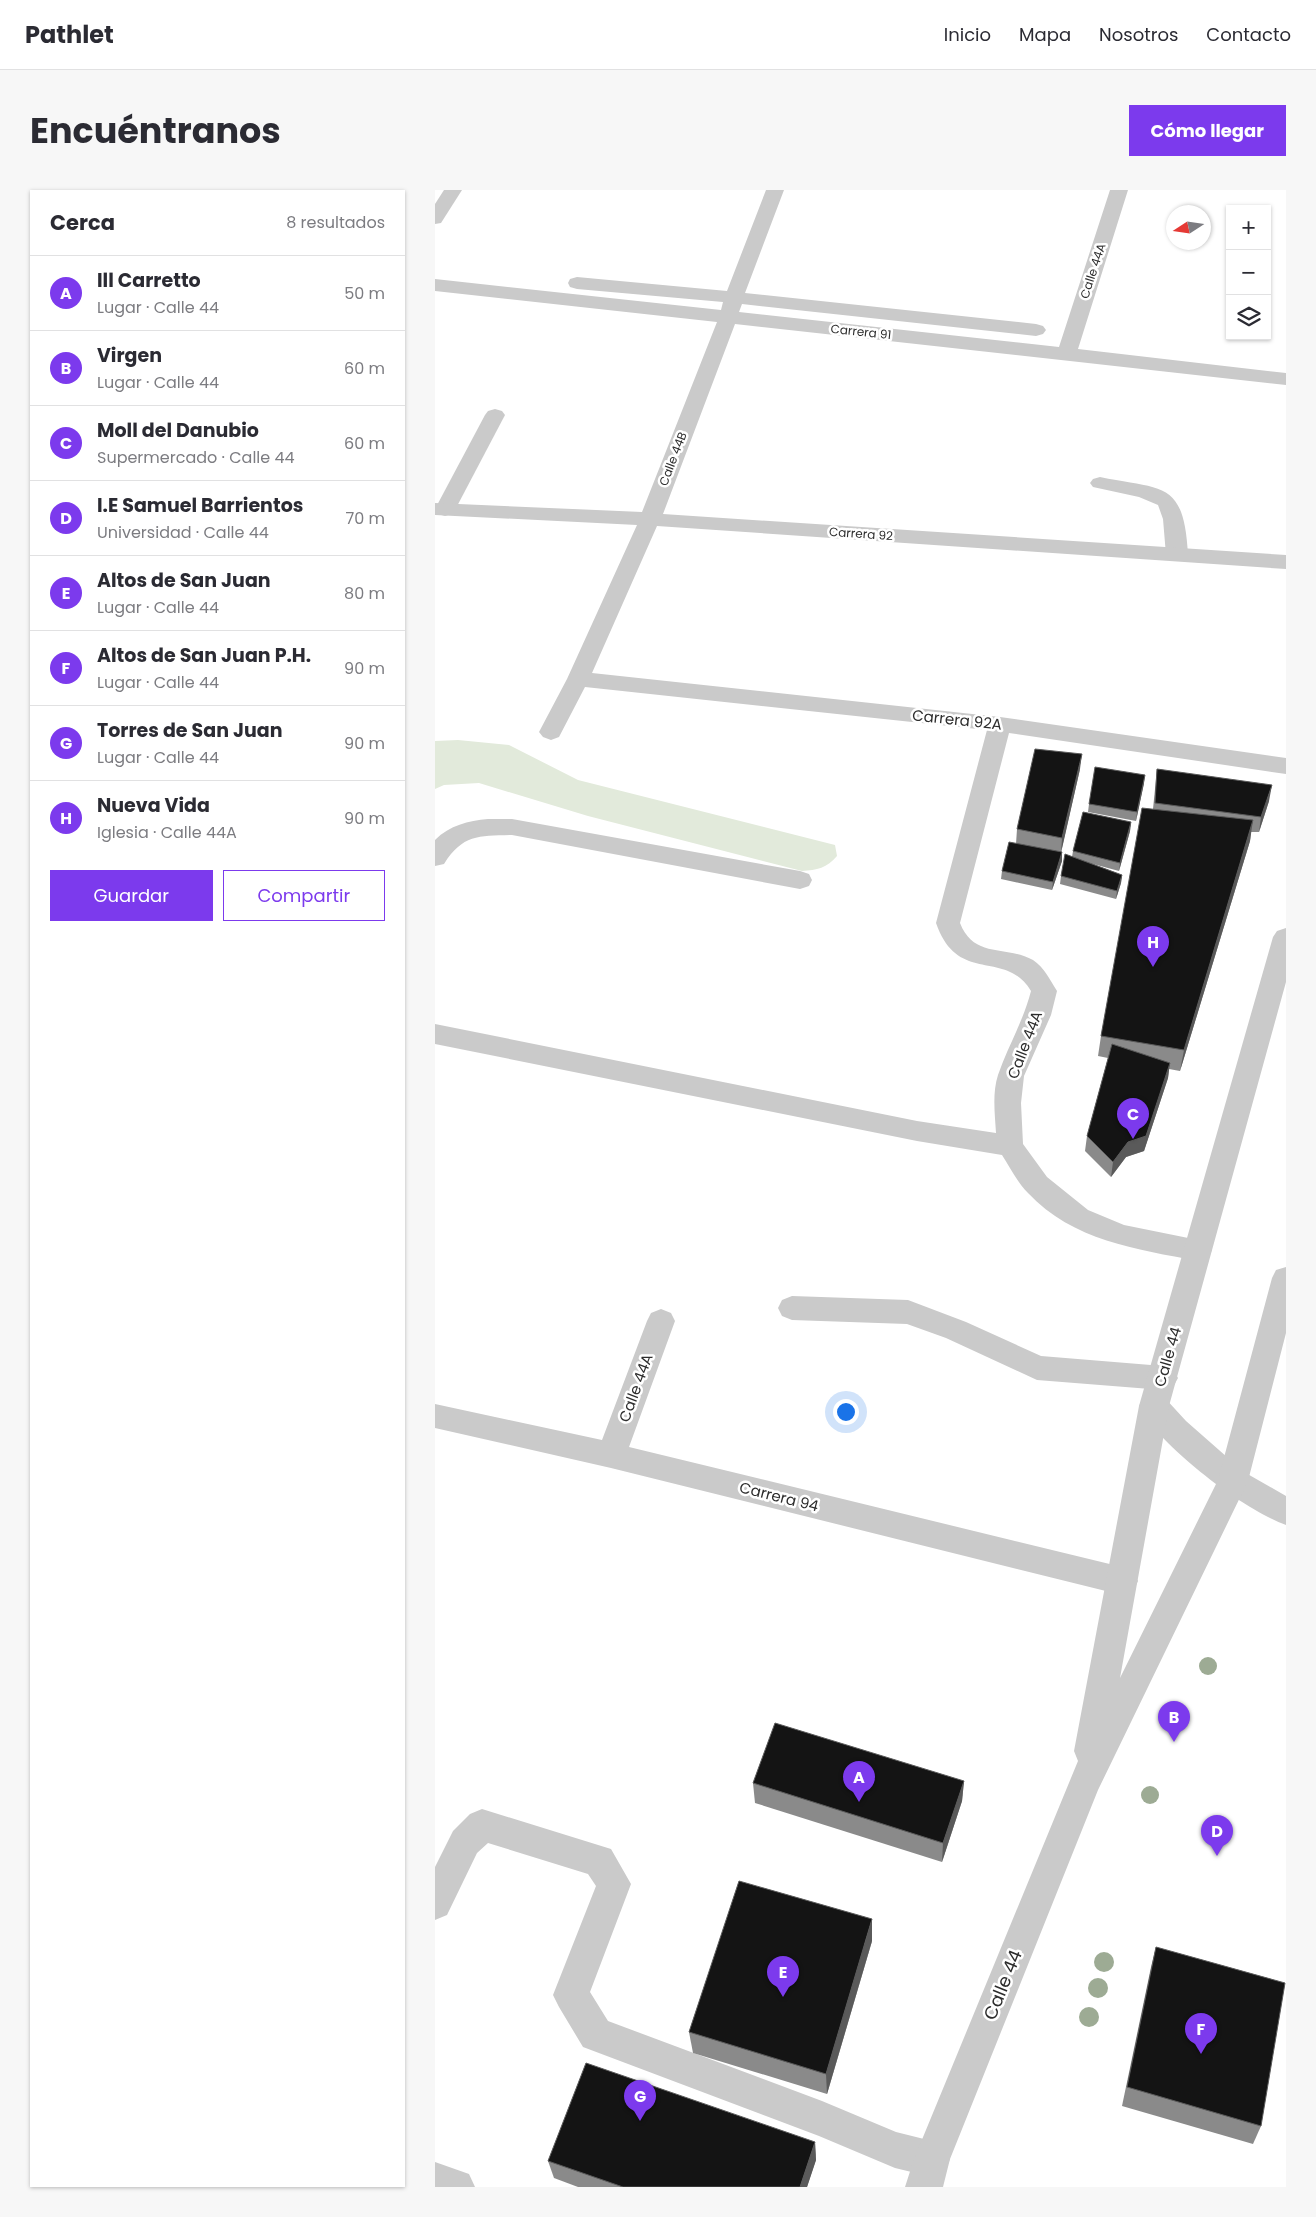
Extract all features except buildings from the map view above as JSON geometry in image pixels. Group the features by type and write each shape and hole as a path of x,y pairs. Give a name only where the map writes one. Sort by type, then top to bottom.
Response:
{"street":[{"path":"435,219 453,190"},
{"name":"Calle 44B","path":"551,732 579,679 650,519 728,318 733,296 775,190"},
{"name":"Calle 44A","path":"1070,344 1119,190"},
{"name":"Carrera 91","path":"435,270 733,296 1070,344 1286,379"},
{"name":"Carrera 91","path":"435,286 728,318 1070,344 1092,337"},
{"path":"440,510 495,415"},
{"path":"1100,484 1152,494 1165,501 1171,511 1177,555"},
{"name":"Carrera 92","path":"440,510 650,519 1286,562"},
{"name":"Carrera 92A","path":"579,679 1000,724 1286,766"},
{"name":"Calle 44A","path":"1000,724 948,923 951,934 958,945 973,953 1023,966 1036,976 1044,991 1038,1015 1011,1076 1008,1103 1010,1146"},
{"path":"435,858 444,842 470,828 513,827 799,880"},
{"name":"Calle 44","path":"1084,1784 1159,1392 1286,937"},
{"path":"435,1034 917,1131 1010,1146 1037,1185 1078,1218 1120,1235 1155,1244 1198,1250"},
{"name":"Calle 44","path":"928,2173 1084,1784 1233,1481 1286,1278"},
{"path":"792,1308 908,1312 956,1330 1037,1368 1084,1373 1159,1392 1175,1430 1233,1481 1286,1512"},
{"name":"Calle 44A","path":"611,1456 661,1321"},
{"name":"Carrera 94","path":"435,1416 611,1456 1122,1581"},
{"path":"435,1903 465,1842 482,1825 599,1861 615,1884 571,1995 596,2034 822,2119 895,2150 928,2173"},
{"path":"435,2181 456,2187"}],"green space":[{"path":"458,740 509,745 578,780 835,845 837,856 821,868 802,871 588,816 479,783 444,785 435,789 435,741"}],"place":[{"name":"Nueva Vida","path":"1153,967"},
{"name":"Moll del Danubio","path":"1133,1139"},
{"name":"Virgen","path":"1174,1742"},
{"name":"Ill Carretto","path":"859,1802"},
{"name":"I.E Samuel Barrientos","path":"1217,1856"},
{"name":"Altos de San Juan","path":"783,1997"},
{"name":"Altos de San Juan P.H.","path":"1201,2054"},
{"name":"Torres de San Juan","path":"640,2121"}]}
